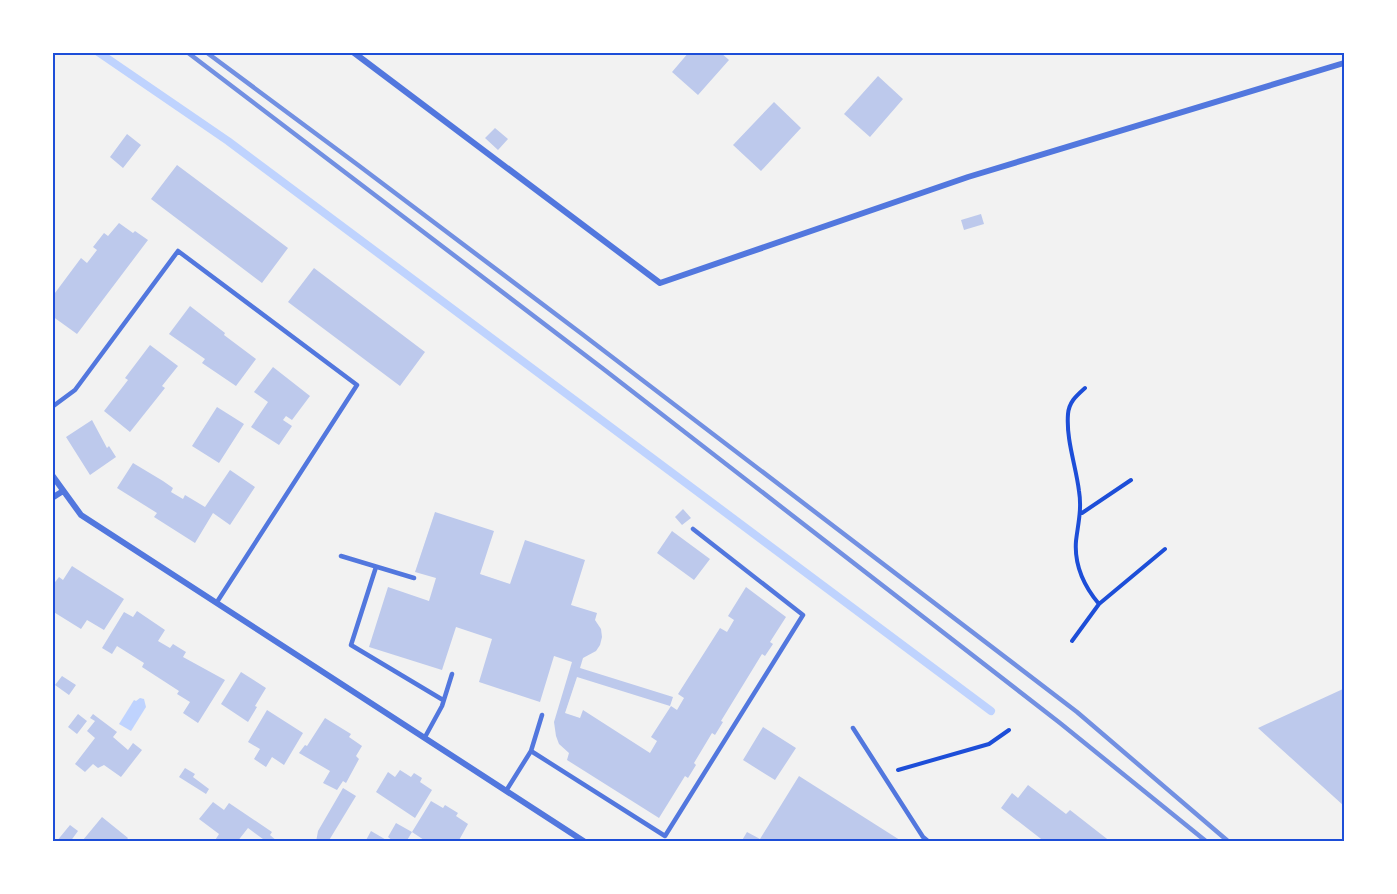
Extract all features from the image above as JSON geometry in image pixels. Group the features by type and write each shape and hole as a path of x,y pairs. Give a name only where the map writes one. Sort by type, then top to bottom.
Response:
{"street":[{"path":"353,52 660,283 969,177 1344,63"},
{"path":"52,475 81,515 585,842"},
{"path":"52,498 63,491"}],"lane":[{"path":"52,407 75,390 178,251 357,385 217,602"},
{"path":"531,751 665,836 803,615 693,529"},
{"path":"341,556 414,578"},
{"path":"376,567 351,645 443,700"},
{"path":"425,737 443,700 452,674"},
{"path":"506,791 531,751 542,715"},
{"path":"853,728 923,837 929,842"}],"path":[{"path":"1084,388 1071,401 1068,414 1071,455 1081,513 1076,543 1079,571 1085,588 1099,604"},
{"path":"1081,513 1131,480"},
{"path":"1072,641 1099,604 1166,549"},
{"path":"883,774 989,744 1009,730"}],"water":[{"path":"144,699 146,707 131,731 119,724 134,700"}],"building":[{"path":"689,52 720,52 729,60 698,95 672,72"},
{"path":"878,76 903,99 870,137 844,114"},
{"path":"774,102 801,128 761,171 733,145"},
{"path":"495,128 508,139 498,150 485,138"},
{"path":"127,134 141,145 123,168 110,157"},
{"path":"177,165 288,248 262,283 151,199"},
{"path":"981,214 984,224 964,230 961,220"},
{"path":"119,223 148,240 77,334 52,316 52,297 81,258 87,263 97,250 93,247 104,233 108,236"},
{"path":"314,268 425,352 400,386 288,302"},
{"path":"190,306 256,359 236,386 202,363 205,359 169,334"},
{"path":"150,345 178,366 162,386 165,388 130,432 104,411 128,380 125,378"},
{"path":"273,367 310,396 292,420 286,416 283,420 292,426 279,445 251,427 268,402 254,392"},
{"path":"217,407 244,424 219,463 192,446"},
{"path":"92,420 107,448 109,446 116,457 90,475 66,437"},
{"path":"133,463 173,488 171,492 183,499 185,495 205,507 230,470 255,487 230,525 213,513 195,543 154,517 157,513 117,488"},
{"path":"683,509 691,518 682,525 675,517"},
{"path":"435,512 494,531 480,574 510,584 525,540 585,560 571,605 597,613 595,620 601,629 602,637 596,651 583,658 580,668 673,697 670,706 577,677 565,713 580,718 583,710 650,753 657,741 651,737 671,706 677,710 684,698 678,694 720,628 727,632 734,620 728,616 746,587 786,617 770,642 773,644 765,656 762,654 721,721 723,722 715,735 712,733 694,763 696,765 688,778 685,776 659,818 567,760 569,753 559,744 554,722 572,662 554,656 540,702 479,682 492,639 456,627 442,670 369,647 388,587 429,601 436,578 415,572"},
{"path":"672,531 710,559 694,580 657,553"},
{"path":"72,566 124,599 104,630 87,620 81,629 52,611 52,586 59,577 63,580"},
{"path":"137,611 165,630 158,641 170,648 173,644 186,652 183,657 225,680 198,723 183,713 190,702 177,694 179,691 142,667 144,663 117,646 112,654 102,648 124,612 133,617"},
{"path":"241,672 266,688 248,722 221,704"},
{"path":"62,676 76,685 69,695 55,685"},
{"path":"1343,689 1344,692 1344,806 1258,728"},
{"path":"267,710 303,733 284,765 272,757 266,767 254,759 260,749 248,742"},
{"path":"78,714 87,721 77,734 68,727"},
{"path":"93,714 117,732 113,737 128,750 133,743 142,750 121,777 104,765 98,768 93,764 85,772 75,764 95,738 87,731 95,721 90,718"},
{"path":"325,718 351,734 349,737 362,746 356,756 359,759 346,783 343,781 337,790 323,783 330,771 299,753 305,745 307,746"},
{"path":"763,727 796,748 775,780 743,760"},
{"path":"185,768 195,774 193,777 209,789 206,794 179,777"},
{"path":"400,770 411,777 414,773 422,778 420,782 432,790 415,818 376,792 388,772 395,777"},
{"path":"799,776 903,842 741,842 747,832 760,839"},
{"path":"1028,785 1066,814 1070,810 1111,842 1045,842 1001,808 1012,793 1018,798"},
{"path":"343,788 356,796 328,842 316,842 318,831"},
{"path":"431,801 443,808 445,805 458,813 456,816 468,824 458,842 427,842 412,832"},
{"path":"213,802 224,810 229,803 272,832 270,835 278,842 267,842 248,828 237,842 214,842 219,834 199,819"},
{"path":"102,817 128,838 125,842 83,840"},
{"path":"396,823 412,832 406,842 394,842 388,837"},
{"path":"70,825 78,831 70,842 56,842"},
{"path":"371,831 383,838 389,842 365,842"}],"waterway":[{"path":"98,52 228,141 991,711"}],"railway":[{"path":"187,52 606,371 1060,723 1207,842"},
{"path":"206,52 582,334 1077,712 1229,842"}]}
